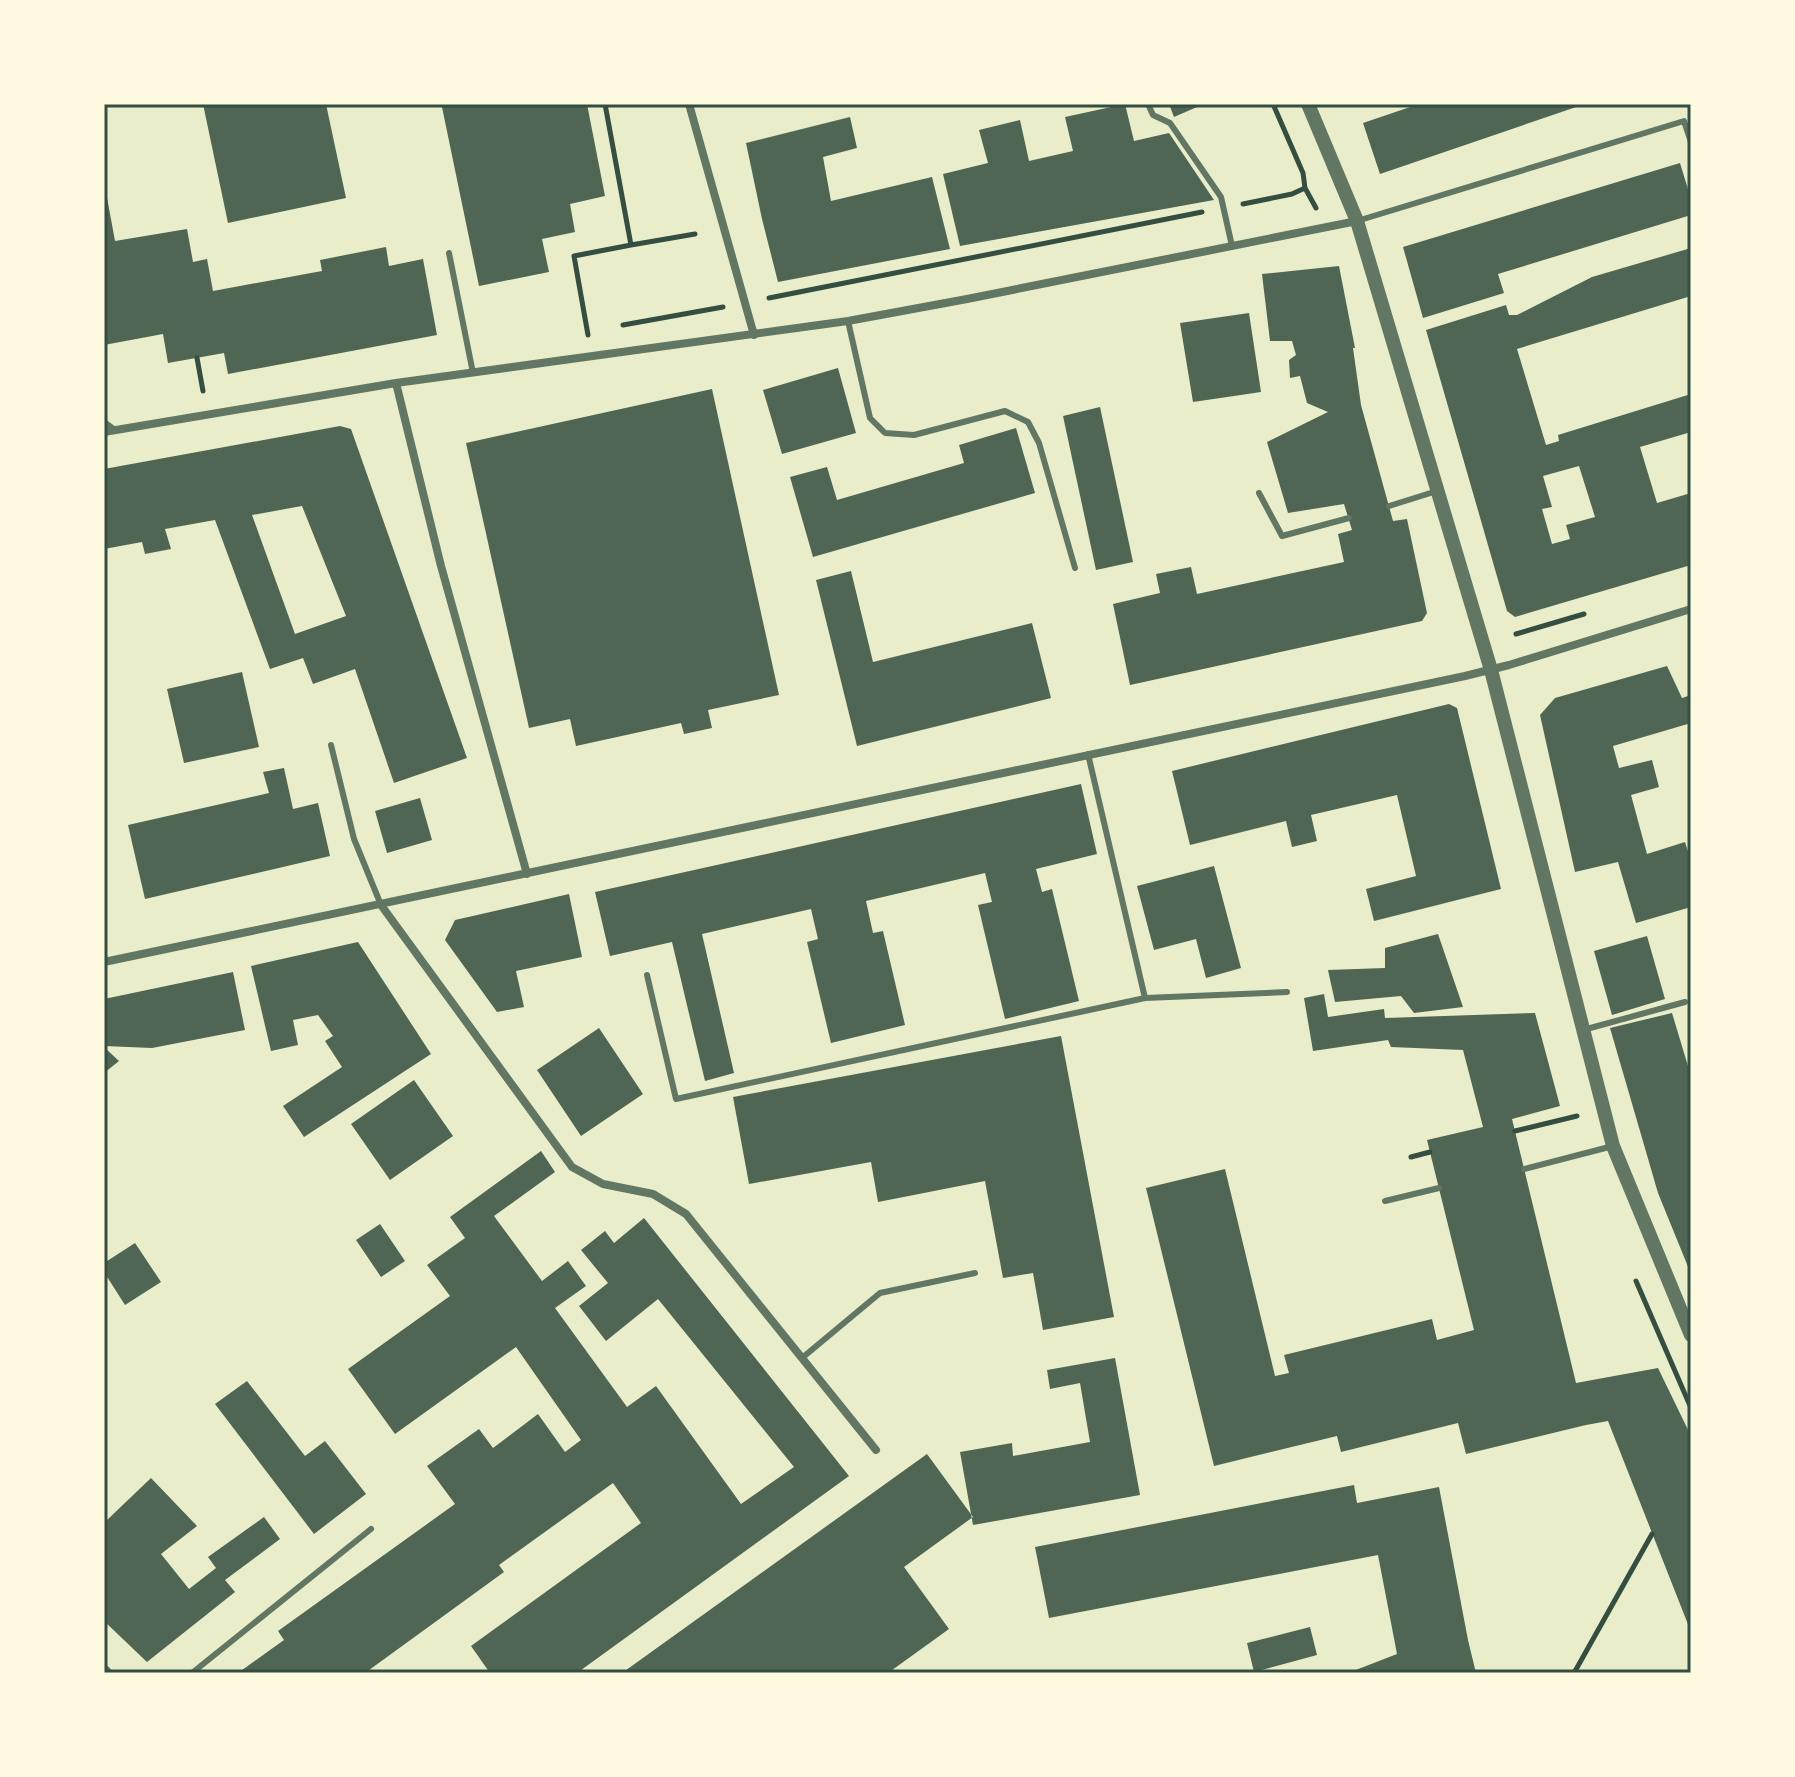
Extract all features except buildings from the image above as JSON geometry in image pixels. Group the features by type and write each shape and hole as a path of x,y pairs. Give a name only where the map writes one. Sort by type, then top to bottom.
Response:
{"street":[{"path":"689,104 754,335"},
{"path":"1308,104 1357,221 1491,670 1613,1146 1691,1335"},
{"path":"104,432 396,383 848,321 1357,221"},
{"path":"396,383 441,566 527,874"},
{"path":"104,962 1491,670 1691,609"},
{"path":"381,905 572,1167 603,1184 653,1194 686,1214 876,1450"}],"lane":[{"path":"1148,104 1153,115 1170,123 1221,197 1232,246"},
{"path":"1357,221 1684,121 1691,142"},
{"path":"449,253 473,373"},
{"path":"848,321 870,418 885,433 914,435 1005,411 1028,422 1039,443 1075,568"},
{"path":"104,422 115,430"},
{"path":"1389,506 1437,491"},
{"path":"1259,493 1282,536 1349,518"},
{"path":"331,745 354,839 381,905"},
{"path":"1088,754 1145,998"},
{"path":"647,975 676,1099 1145,998 1287,992"},
{"path":"1583,1030 1685,1002"},
{"path":"1524,1169 1613,1146"},
{"path":"1385,1201 1439,1188"},
{"path":"802,1358 880,1293 975,1273"},
{"path":"192,1673 371,1529"}],"path":[{"path":"605,104 631,245"},
{"path":"769,299 1292,194 1305,188 1303,173 1273,104"},
{"path":"591,357 574,256 695,234"},
{"path":"197,358 203,391"},
{"path":"1515,1131 1577,1116"},
{"path":"1411,1157 1430,1152"},
{"path":"1574,1673 1652,1534"}]}
